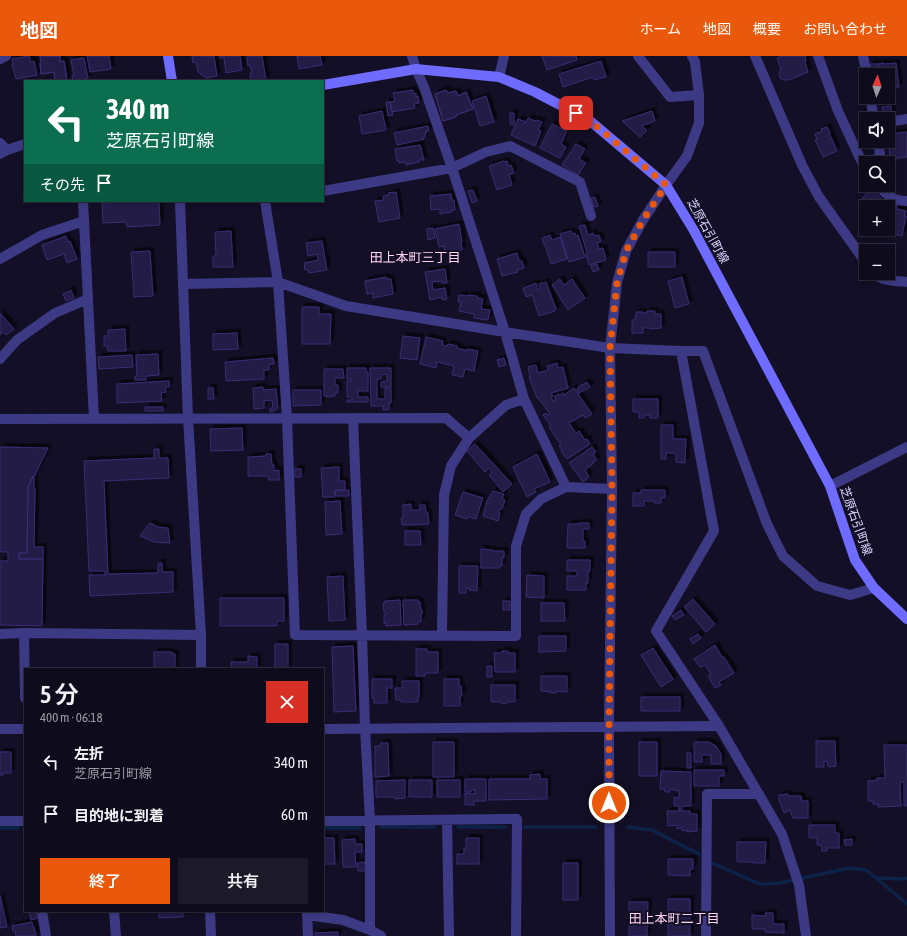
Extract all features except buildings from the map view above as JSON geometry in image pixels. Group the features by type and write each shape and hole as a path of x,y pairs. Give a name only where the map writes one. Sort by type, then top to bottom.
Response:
{"main road":[{"path":"168,56 172,80"},
{"name":"芝原石引町線","path":"324,85 416,69 499,77 535,92 589,120 666,185 693,229 830,486 855,560 874,588 907,619"}],"street":[{"path":"0,59 6,56"},
{"path":"412,56 452,168 505,332 524,399 566,487"},
{"path":"499,77 504,56"},
{"path":"638,56 670,97 699,96"},
{"path":"610,936 609,727 612,489 610,348 617,283 626,251 643,220 687,156 699,123 699,96 695,62 692,56"},
{"path":"755,56 802,165 819,197 859,253"},
{"path":"818,56 838,111 859,156"},
{"path":"863,56 866,68"},
{"path":"895,121 907,120"},
{"path":"2,149 24,144"},
{"path":"324,191 452,168 486,152 510,146 580,182 591,216"},
{"path":"884,192 898,201 907,201"},
{"path":"83,202 94,419"},
{"path":"180,202 188,418 201,636 201,668"},
{"path":"265,202 278,282 287,418 295,635 516,636 516,546 526,514 541,499 566,487 612,489"},
{"path":"0,259 42,235 84,221"},
{"path":"889,280 907,282"},
{"path":"183,284 278,282 346,306 505,332 610,348 703,351 767,524 783,556 817,586 850,596 874,588"},
{"path":"0,359 17,340 55,313 88,299"},
{"path":"681,351 714,531 656,631 719,726 782,834 799,885 806,936"},
{"path":"442,635 444,495 451,466 468,438 506,405 524,399"},
{"path":"353,418 370,820 370,930"},
{"path":"0,419 446,418 468,438"},
{"path":"830,486 907,447"},
{"path":"0,634 24,633 201,636"},
{"path":"24,633 25,668"},
{"path":"324,729 719,726"},
{"path":"0,729 24,729"},
{"path":"706,936 707,794 759,794"},
{"path":"324,821 517,819 516,936"},
{"path":"447,820 448,936"},
{"path":"0,821 24,821"},
{"path":"42,912 46,936"},
{"path":"114,912 116,936"},
{"path":"210,912 211,936"},
{"path":"308,936 307,913 343,920 370,930 381,936"}],"waterway":[{"path":"381,827 435,827"},
{"path":"458,827 505,827"},
{"path":"524,827 596,827"},
{"path":"628,827 652,830 699,854"},
{"path":"0,828 18,828"},
{"path":"324,828 360,828"},
{"path":"712,863 760,884 780,883 849,868 866,870 907,904"},
{"path":"878,878 907,878"}],"district":[{"name":"田上本町三丁目","path":"415,257"},
{"name":"田上本町二丁目","path":"674,918"}],"route":[{"path":"576,113 589,120 666,185 643,220 626,251 617,283 610,348 612,489 609,803"}]}
